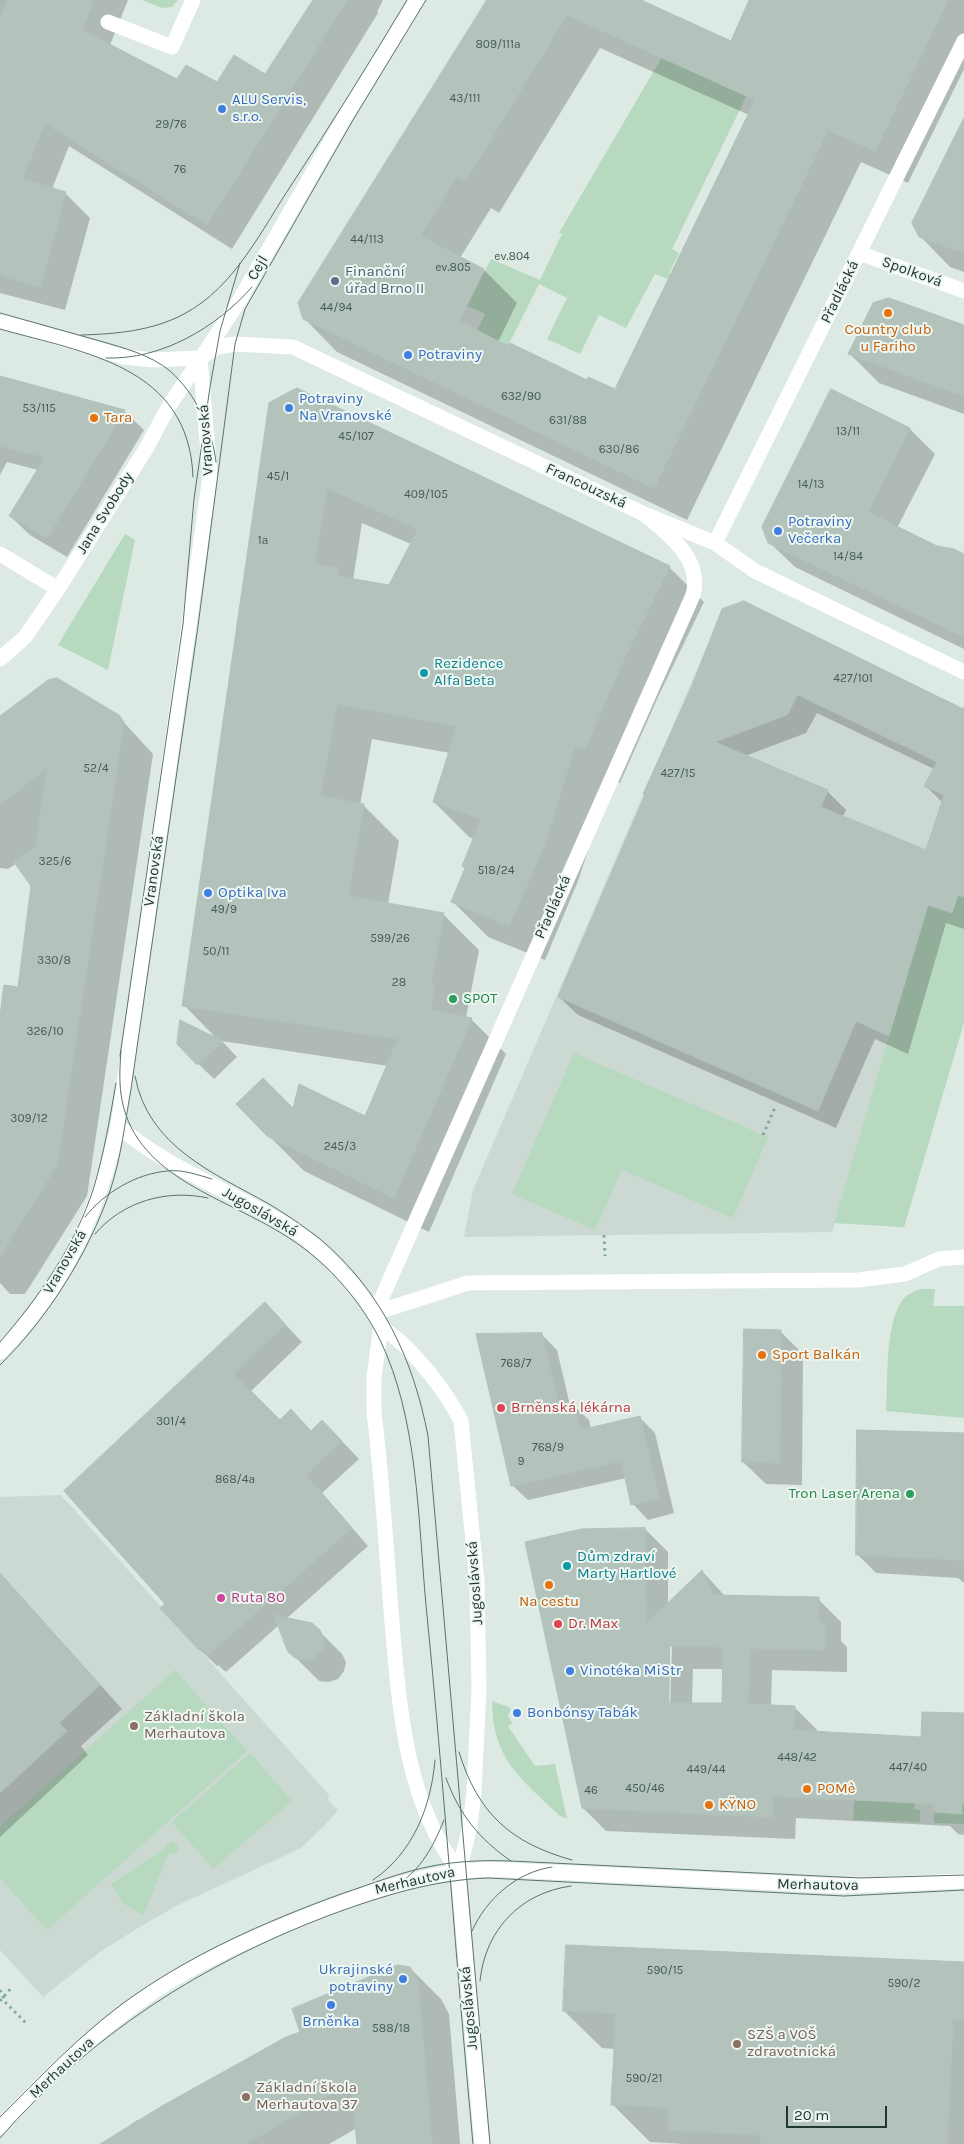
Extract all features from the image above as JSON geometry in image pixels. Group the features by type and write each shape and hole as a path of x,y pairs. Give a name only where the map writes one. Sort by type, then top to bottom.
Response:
{"street":[{"path":"108,22 172,47 193,0"},
{"name":"Cejl","path":"200,358 236,306 346,115 417,0"},
{"name":"Přadlácká","path":"715,543 964,41"},
{"name":"Spolková","path":"859,253 964,291"},
{"path":"0,321 124,357 154,360 200,358"},
{"name":"Francouzská","path":"200,358 217,347 235,344 293,347 644,514 715,543 755,571 964,672"},
{"name":"Jana Svobody","path":"0,659 25,637 58,589 200,358"},
{"name":"Vranovská","path":"1,1349 39,1307 55,1284 78,1243 101,1191 118,1126 210,476 200,358"},
{"name":"Přadlácká","path":"378,1319 693,595 696,585 693,569 685,554 676,540 644,514"},
{"path":"0,554 58,589"},
{"name":"Jugoslávská","path":"118,1126 146,1148 186,1172 289,1226 334,1263 378,1319 433,1377 452,1404 461,1421 477,1582 479,1689 474,1792 470,1826 459,1871 464,1951 482,2144"},
{"path":"459,1871 437,1838 425,1810 407,1748 398,1692 374,1412 378,1319 468,1283 858,1280 905,1274 939,1259 964,1257"},
{"name":"Merhautova","path":"0,2127 71,2056 96,2035 158,1990 200,1964 300,1918 404,1881 459,1871 508,1870 842,1886 964,1881"}],"path":[{"path":"763,1136 776,1105"},
{"path":"0,2001 12,1987"},
{"path":"0,1990 6,2003 28,2025"}],"shaded area":[{"path":"711,637 945,699 964,709 964,1022 904,1227 835,1223 832,1232 464,1237 473,1190"},
{"name":"Základní škola Merhautova","path":"61,1495 329,1795 328,1800 338,1810 301,1848 176,1906 100,1952 43,1997 0,1950 0,1497"}],"green space":[{"path":"142,0 178,0 172,7 162,8"},
{"path":"662,57 747,95 672,249 679,253 669,273 674,276 672,281 655,274 626,328 599,315 580,354 547,339 567,298 539,284 500,362 476,333 485,314 467,306 491,259 540,280 562,234 559,233"},
{"path":"125,534 135,540 108,670 58,645"},
{"path":"958,895 964,897 964,1022 904,1227 834,1223 928,905 952,913"},
{"path":"574,1053 768,1137 733,1218 622,1170 595,1230 512,1194"},
{"path":"920,1289 935,1289 933,1306 964,1306 964,1418 886,1411 887,1367 894,1319 899,1306 906,1296"},
{"path":"175,1670 247,1751 47,1930 0,1878 0,1827"},
{"path":"492,1701 511,1708 508,1717 513,1723 508,1726 535,1766 555,1764 567,1819 560,1816 533,1791 511,1766 497,1738 493,1721"},
{"path":"250,1753 292,1801 213,1869 172,1822"},
{"path":"854,1799 915,1802 914,1809 920,1810 920,1822 853,1820"},
{"path":"962,1803 964,1803 964,1824 934,1823 934,1812 962,1814"},
{"path":"172,1841 177,1845 178,1851 175,1854 168,1854 143,1916 123,1903 111,1884 165,1848 166,1844"}],"building":[{"path":"8,0 94,0 82,30 177,79 186,65 217,82 234,55 265,74 313,0 347,0 207,225 45,123 22,179 66,192 40,287 0,275 0,20"},
{"path":"487,0 641,0 731,41 749,0 948,0 875,151 828,130 654,488 303,319 298,303","holes":["567,15 755,100 615,389 588,377 587,380 510,343 508,346 459,321 484,269 420,236 457,176 465,181"]},
{"path":"964,118 964,253 919,237 912,223"},
{"path":"889,298 964,325 964,396 848,354 873,303"},
{"path":"0,376 125,410 47,538 9,516 45,457 0,446"},
{"path":"297,388 670,566 623,661 585,749 575,747 544,846 509,926 451,902 465,868 462,866 481,819 433,802 457,726 337,704 320,796 364,804 348,896 444,913 431,985 435,986 431,1010 472,1018 394,1198 267,1136 236,1104 263,1078 293,1108 299,1084 365,1116 398,1039 182,1006 269,403","holes":["327,488 418,529 389,585 337,576 339,568 315,565"]},
{"path":"831,389 910,428 868,512 937,546 954,549 964,554 964,637 768,543 762,527"},
{"path":"744,601 963,709 964,706 964,897 958,895 952,913 928,905 889,1036 856,1021 818,1111 558,997 645,795 643,794 692,686 722,609","holes":["798,695 937,762 924,786 944,795 926,850 821,807 828,790 715,742 787,715"]},
{"path":"57,678 119,715 124,722 57,1165 0,1256 0,1016 4,985 18,987 31,886 13,861 36,847 47,768 0,804 0,716 48,680"},
{"path":"180,1020 223,1041 197,1065 177,1044"},
{"path":"265,1302 285,1324 234,1374 280,1420 291,1409 311,1431 322,1420 342,1441 306,1475 352,1528 207,1656 201,1648 199,1650 160,1608 165,1604 64,1491"},
{"path":"744,1329 781,1330 780,1463 742,1462"},
{"path":"542,1333 559,1406 574,1404 580,1430 640,1416 659,1498 631,1505 621,1461 511,1486 476,1334"},
{"name":"Tron Laser Arena","path":"857,1430 964,1433 964,1560 856,1555"},
{"path":"645,1528 646,1624 702,1570 713,1595 819,1597 819,1623 825,1623 824,1650 750,1648 748,1704 795,1706 793,1730 921,1737 922,1712 964,1713 964,1803 962,1803 962,1814 934,1812 935,1804 773,1796 772,1817 582,1808 525,1542 581,1529","holes":["670,1646 723,1647 722,1703 669,1703"]},
{"path":"0,1574 100,1685 59,1723 67,1731 0,1793"},
{"path":"274,1615 312,1623 320,1630 324,1639 322,1649 315,1657 306,1660 295,1658 288,1652"},
{"name":"SZŠ a VOŠ zdravotnická","path":"566,1945 964,1962 964,2020 953,2020 947,2144 761,2144 761,2135 668,2130 669,2107 611,2105 616,2013 563,2011"},
{"path":"398,1965 410,1967 418,1982 432,2144 357,2144 351,2082 246,2144 100,2144 162,2106 286,2037 300,2032 292,2009"}],"tram line":[{"path":"81,335 107,334 147,328 172,320 202,303 218,289 233,273 258,238 407,0"},
{"path":"0,1365 18,1347 65,1284 101,1215 117,1166 131,1089 198,626 235,344 245,309 353,120 426,0"},
{"path":"120,1056 183,624 194,499 210,387 220,331 240,263"},
{"path":"106,358 147,354 186,339 222,316 252,287"},
{"path":"0,313 128,349 163,365 188,390 195,401 207,425 216,462"},
{"path":"0,329 97,357 127,370 153,388 173,410 187,440 193,477"},
{"path":"121,1051 121,1094 129,1122 142,1145 161,1164 183,1180 281,1233 325,1266 350,1294 371,1324 393,1370 409,1435 418,1504 473,2144"},
{"path":"135,1076 142,1101 154,1122 169,1140 206,1169 294,1220 319,1238 341,1258 377,1303 391,1327 413,1379 422,1407 428,1436 490,2144"},
{"path":"0,1342 42,1289 77,1230 98,1174 116,1083"},
{"path":"85,1217 112,1192 144,1176 167,1171 178,1171 212,1179"},
{"path":"95,1234 119,1213 147,1200 177,1195 208,1198"},
{"path":"459,1752 476,1793 500,1823 514,1835 531,1845 572,1860"},
{"path":"373,1880 399,1856 418,1828 429,1795 435,1760"},
{"path":"446,1778 457,1803 471,1825 489,1844 511,1861"},
{"path":"388,1890 408,1877 423,1861 444,1820"},
{"path":"0,2117 90,2030 147,1986 174,1970 228,1941 284,1916 386,1878 420,1869 461,1862 501,1861 860,1878 964,1875"},
{"path":"472,1931 485,1908 504,1889 527,1875 552,1867"},
{"path":"0,2138 72,2066 110,2035 194,1979 283,1934 388,1895 447,1882 488,1878 844,1896 964,1890"},
{"path":"480,1981 483,1963 489,1946 508,1917 536,1897 553,1890 571,1886"}],"place":[{"name":"ALU Servis, s.r.o.","path":"222,109"},
{"name":"Finanční úřad Brno II","path":"335,281"},
{"name":"Country club u Fariho","path":"888,313"},
{"name":"Potraviny","path":"408,355"},
{"name":"Potraviny Na Vranovské","path":"289,408"},
{"name":"Tara","path":"94,418"},
{"name":"Potraviny Večerka","path":"778,531"},
{"name":"Rezidence Alfa Beta","path":"424,673"},
{"name":"Optika Iva","path":"208,893"},
{"name":"SPOT","path":"453,999"},
{"name":"Sport Balkán","path":"762,1355"},
{"name":"Brněnská lékárna","path":"501,1408"},
{"name":"Tron Laser Arena","path":"910,1494"},
{"name":"Dům zdraví Marty Hartlové","path":"567,1566"},
{"name":"Na cestu","path":"549,1585"},
{"name":"Ruta 80","path":"221,1598"},
{"name":"Dr. Max","path":"558,1624"},
{"name":"Vinotéka MiStr","path":"570,1671"},
{"name":"Bonbónsy Tabák","path":"517,1713"},
{"name":"Základní škola Merhautova","path":"134,1726"},
{"name":"POMè","path":"807,1789"},
{"name":"KŸNO","path":"709,1805"},
{"name":"Ukrajinské potraviny","path":"403,1979"},
{"name":"Brněnka","path":"331,2005"},
{"name":"SZŠ a VOŠ zdravotnická","path":"737,2044"},
{"name":"Základní škola Merhautova 37","path":"246,2097"}]}
